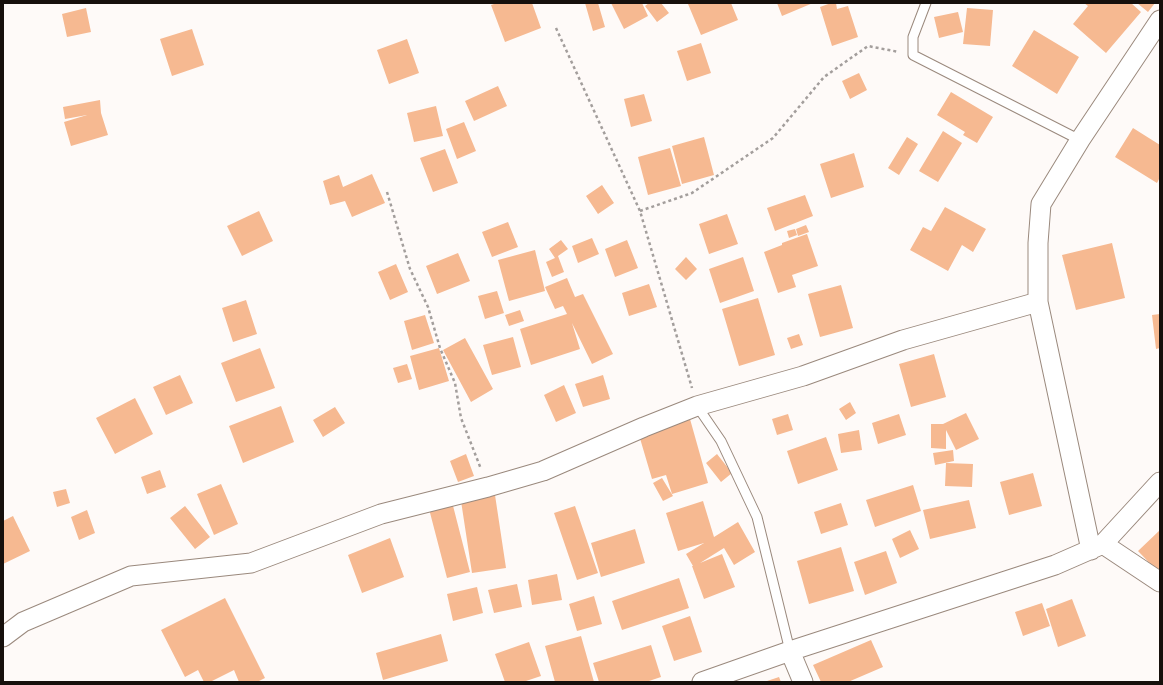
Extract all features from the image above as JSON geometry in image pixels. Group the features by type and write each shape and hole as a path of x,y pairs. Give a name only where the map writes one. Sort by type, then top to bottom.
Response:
{"street":[{"path":"1160,20 1080,140 1041,204 1038,243 1038,302 1097,547 1160,582"},
{"path":"3,638 23,622 131,576 251,563 381,514 488,487 543,471 644,427 697,406 803,376 903,340 1038,302"},
{"path":"702,682 790,650 1055,565 1097,547 1160,482"},
{"path":"790,650 803,682"}],"lane":[{"path":"926,3 913,37 913,55 1080,140"},
{"path":"697,406 721,441 757,517 790,650"}],"path":[{"path":"556,28 640,211 697,406"},
{"path":"640,211 692,193 773,138 824,77 868,46 913,55"},
{"path":"386,192 410,269 428,307 440,348 455,383 461,418 488,487"}],"building":[{"path":"497,3 532,3 541,28 505,42 491,5"},
{"path":"585,3 598,3 605,27 593,31"},
{"path":"611,3 642,3 648,16 624,29"},
{"path":"649,3 661,3 669,13 657,22 645,6"},
{"path":"731,3 738,20 701,35 688,4"},
{"path":"777,3 813,3 782,16"},
{"path":"831,3 836,3 837,9 848,6 858,37 832,46 820,7"},
{"path":"1084,3 1131,3 1141,12 1106,53 1073,24 1088,6"},
{"path":"1137,3 1155,3 1148,12"},
{"path":"86,8 91,32 67,37 62,14"},
{"path":"967,8 993,10 990,46 963,44"},
{"path":"958,12 963,32 939,38 934,17"},
{"path":"192,29 204,65 172,76 160,39"},
{"path":"1034,30 1079,57 1057,94 1012,66"},
{"path":"407,39 419,73 389,84 377,50"},
{"path":"701,43 711,73 687,81 677,51"},
{"path":"859,73 867,90 850,99 842,81"},
{"path":"498,86 507,106 474,121 465,101"},
{"path":"951,92 993,117 977,143 963,135 965,132 937,115"},
{"path":"644,94 652,121 631,127 624,99"},
{"path":"100,100 101,113 108,135 71,146 64,122 87,115 65,119 63,107"},
{"path":"436,106 443,136 414,142 407,113"},
{"path":"464,122 476,151 457,159 446,129"},
{"path":"1133,128 1160,145 1160,177 1157,183 1115,157"},
{"path":"943,131 962,143 938,182 919,171"},
{"path":"704,137 714,175 682,184 672,146"},
{"path":"907,137 918,144 899,175 888,168"},
{"path":"670,148 681,186 648,195 638,157"},
{"path":"445,149 458,183 433,192 420,158"},
{"path":"854,153 864,187 831,198 820,164"},
{"path":"372,174 385,203 352,217 345,201 330,205 323,181 339,175 343,187"},
{"path":"602,185 614,203 598,214 586,196"},
{"path":"805,195 813,216 775,231 767,208"},
{"path":"945,207 986,229 973,252 962,245 948,271 910,250 923,227 931,231"},
{"path":"259,211 273,241 242,256 227,226"},
{"path":"727,214 738,244 709,254 699,224"},
{"path":"508,222 518,247 492,257 482,232"},
{"path":"806,225 809,232 798,236 796,229"},
{"path":"795,229 797,235 789,238 787,231"},
{"path":"807,234 818,266 792,275 796,287 778,293 764,252 782,245 782,243"},
{"path":"592,238 599,254 578,263 572,246"},
{"path":"561,240 568,249 558,256 564,272 552,277 546,262 555,258 549,249"},
{"path":"627,240 638,268 615,277 605,249"},
{"path":"1112,243 1125,298 1076,310 1062,255"},
{"path":"535,250 545,291 509,301 498,260"},
{"path":"458,253 470,281 437,294 426,266"},
{"path":"686,257 697,269 686,280 675,269"},
{"path":"743,257 754,291 720,303 709,269"},
{"path":"396,264 408,292 390,300 378,272"},
{"path":"567,278 575,297 583,294 613,354 592,364 572,323 580,349 531,365 520,329 567,314 563,306 555,309 545,287"},
{"path":"649,284 657,307 629,316 622,293"},
{"path":"841,285 853,328 820,337 808,294"},
{"path":"497,291 504,313 485,319 478,296"},
{"path":"758,298 775,355 739,366 722,309"},
{"path":"246,300 257,334 233,342 222,308"},
{"path":"520,310 524,321 509,326 505,315"},
{"path":"1160,314 1160,348 1156,349 1152,315"},
{"path":"425,315 434,343 412,350 404,321"},
{"path":"799,334 803,345 791,349 787,338"},
{"path":"513,337 521,367 492,375 483,345"},
{"path":"465,338 493,389 471,402 443,350"},
{"path":"260,348 275,388 236,402 221,363"},
{"path":"439,348 449,381 419,390 410,356"},
{"path":"934,354 946,397 911,407 899,364"},
{"path":"407,364 412,379 398,383 393,368"},
{"path":"180,375 193,403 166,415 153,387"},
{"path":"603,375 610,399 583,407 575,384"},
{"path":"564,385 576,413 556,422 544,395"},
{"path":"135,398 153,434 115,454 96,418"},
{"path":"850,402 856,413 846,420 839,409"},
{"path":"281,406 294,442 243,463 229,426"},
{"path":"335,407 345,423 323,437 313,420"},
{"path":"966,413 979,439 956,450 946,430 946,449 931,448 931,424 943,424"},
{"path":"788,414 793,430 777,435 772,419"},
{"path":"899,414 906,435 878,444 872,423"},
{"path":"690,419 708,483 672,494 666,475 652,479 639,435"},
{"path":"859,430 862,450 841,453 838,434"},
{"path":"826,437 838,470 798,484 787,451"},
{"path":"953,450 954,461 935,465 933,453"},
{"path":"466,454 474,476 458,482 450,461"},
{"path":"717,454 732,473 721,482 706,463"},
{"path":"946,463 973,464 972,487 945,486"},
{"path":"160,470 166,487 147,494 141,477"},
{"path":"1033,473 1042,506 1009,515 1000,482"},
{"path":"662,478 673,496 663,501 653,483"},
{"path":"221,484 238,524 214,535 197,494"},
{"path":"913,485 921,511 875,527 866,500"},
{"path":"66,489 70,503 57,507 53,492"},
{"path":"495,495 506,568 472,573 461,501"},
{"path":"451,498 470,572 447,578 428,505"},
{"path":"969,500 976,528 930,539 923,510"},
{"path":"703,501 714,537 738,522 755,552 734,565 724,548 700,563 722,554 735,587 704,599 693,566 686,554 704,543 678,551 666,513"},
{"path":"841,503 848,525 821,534 814,512"},
{"path":"185,506 210,537 195,549 170,518"},
{"path":"575,506 598,573 577,580 554,513"},
{"path":"87,510 95,533 79,540 71,517"},
{"path":"13,516 30,551 3,564 3,521"},
{"path":"635,529 645,563 601,577 591,543"},
{"path":"910,530 919,549 900,558 892,539"},
{"path":"1160,530 1160,574 1138,551"},
{"path":"390,538 404,577 362,593 348,555"},
{"path":"841,547 854,591 809,604 797,561"},
{"path":"886,551 897,583 865,595 854,562"},
{"path":"557,574 562,600 532,605 528,580"},
{"path":"679,578 689,608 622,630 612,601"},
{"path":"517,584 522,607 494,613 488,590"},
{"path":"477,587 483,613 453,621 447,594"},
{"path":"594,596 602,624 577,631 569,604"},
{"path":"225,598 265,678 257,682 239,682 234,670 210,682 204,682 198,670 185,677 161,630"},
{"path":"1072,599 1086,636 1058,647 1046,609"},
{"path":"1042,603 1050,626 1023,636 1015,612"},
{"path":"690,616 702,652 674,661 662,626"},
{"path":"441,634 448,661 383,680 376,653"},
{"path":"581,636 594,682 555,682 545,646"},
{"path":"871,640 883,667 848,682 821,682 813,665"},
{"path":"529,642 541,676 523,682 505,682 495,654"},
{"path":"651,645 661,677 646,682 599,682 593,663"},
{"path":"779,677 781,682 764,682"}]}
